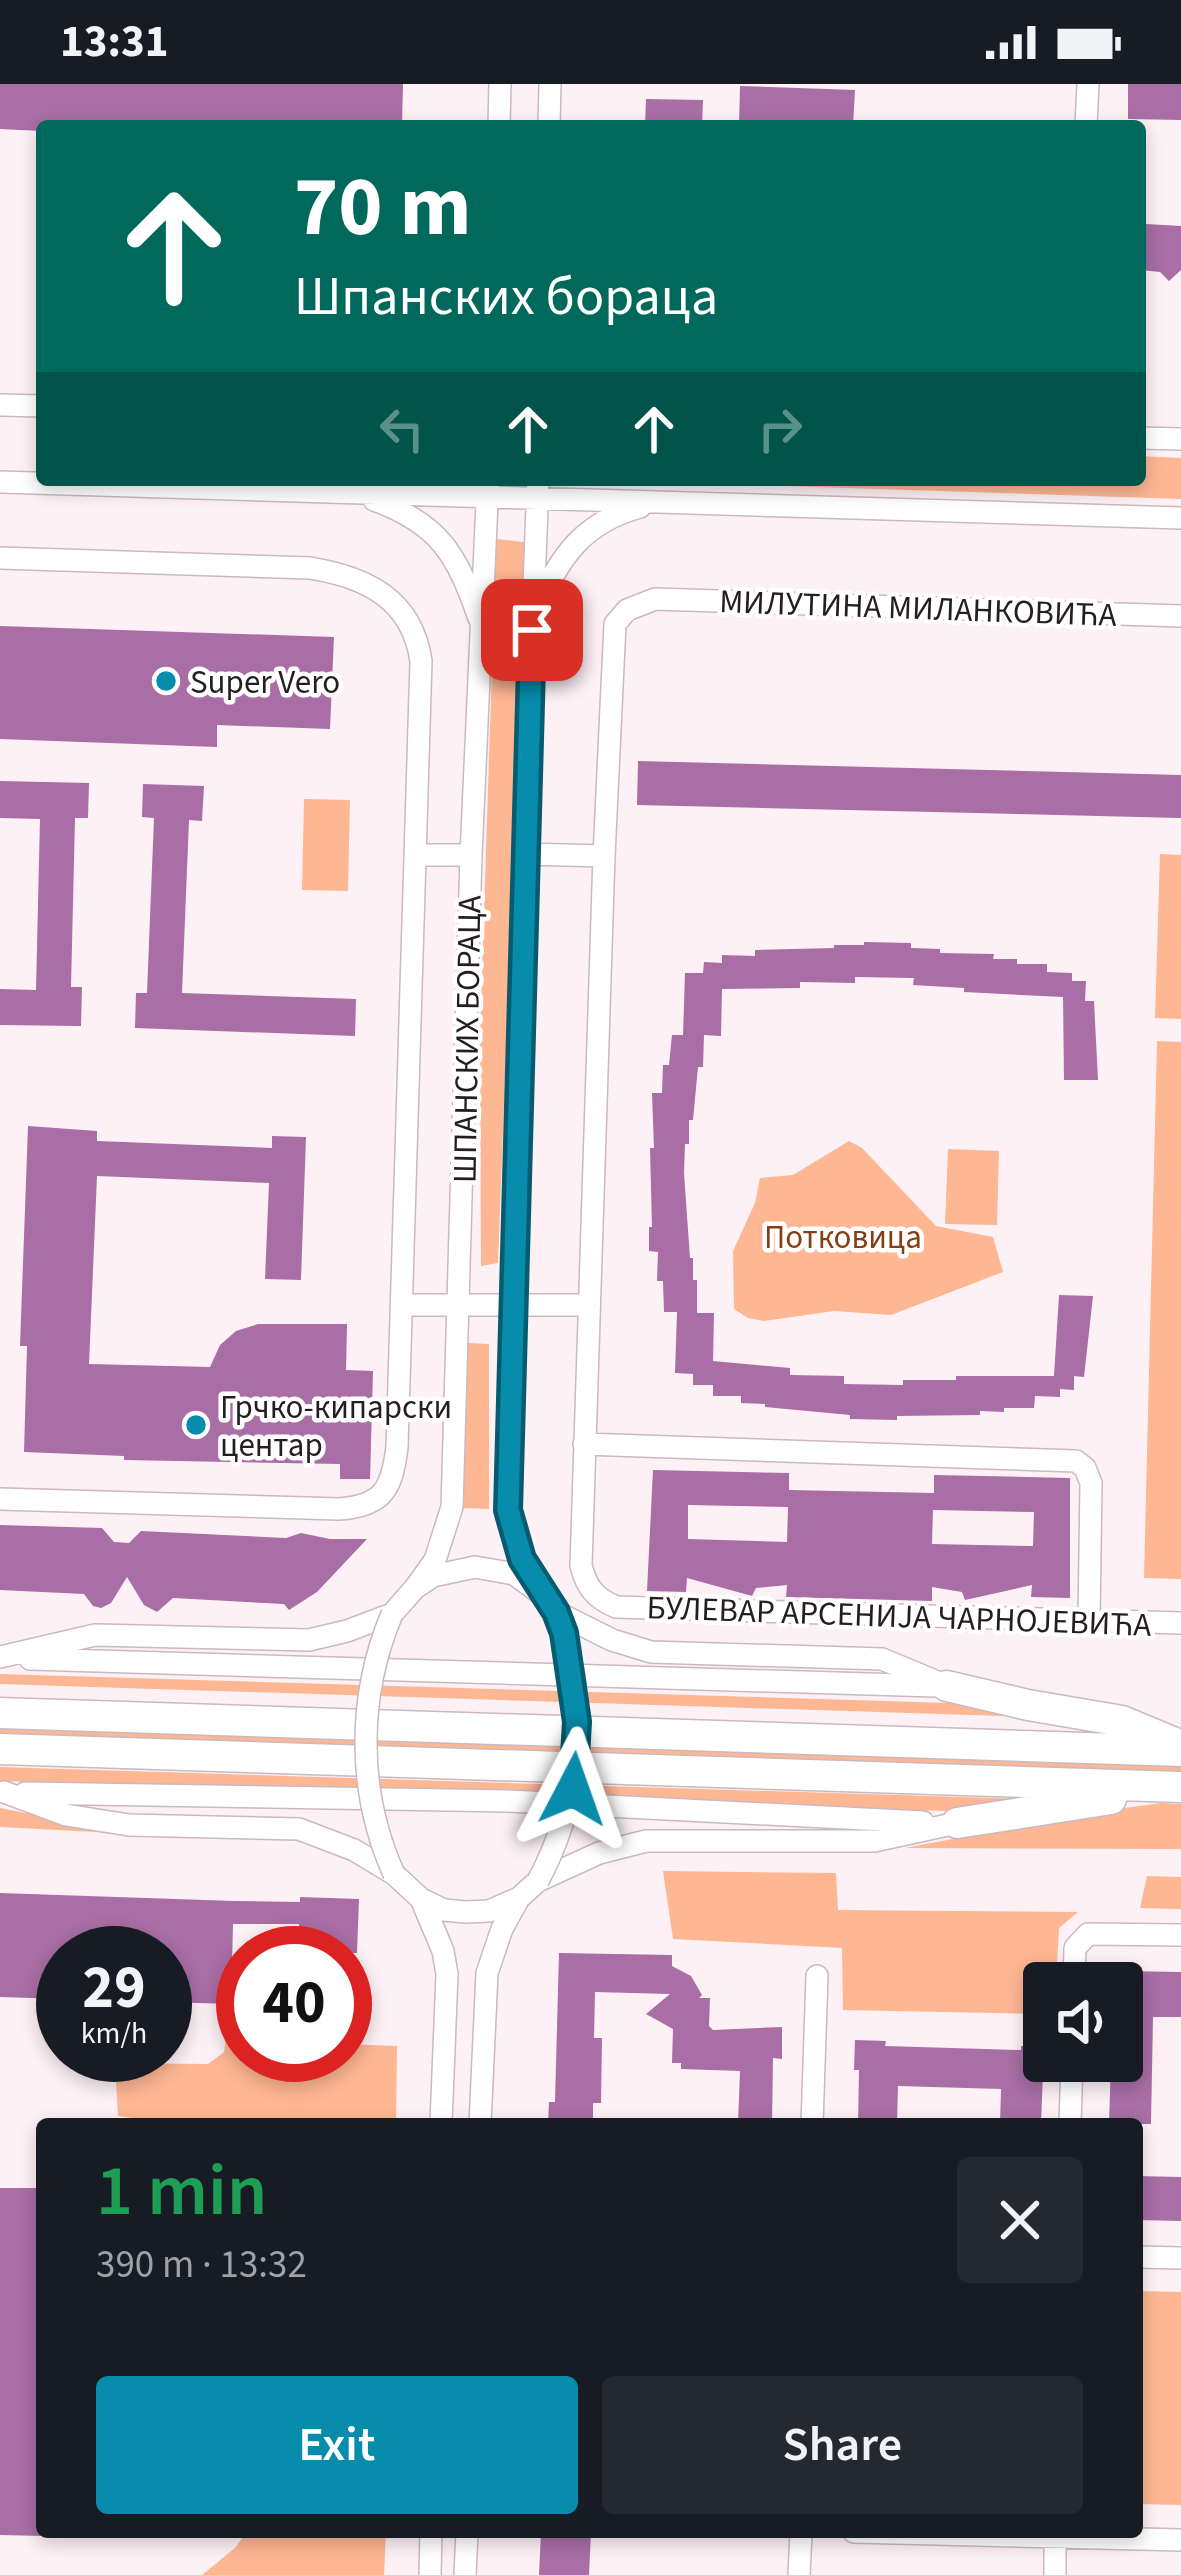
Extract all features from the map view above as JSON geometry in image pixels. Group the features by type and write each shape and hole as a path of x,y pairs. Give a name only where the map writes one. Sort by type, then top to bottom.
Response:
{"highway":[{"path":"947,1686 1123,1721 1181,1748"},
{"path":"0,1713 1181,1748"},
{"path":"0,1749 1181,1789"},
{"path":"957,1823 1181,1789"}],"street":[{"path":"499,120 500,84"},
{"path":"549,120 550,84"},
{"path":"1086,120 1088,84"},
{"path":"0,405 36,406"},
{"path":"1146,438 1181,440"},
{"path":"0,482 36,483"},
{"path":"119,486 356,494 538,489 660,502 1181,518"},
{"name":"ШПАНСКИХ БОРАЦА","path":"415,1588 435,1560 452,1508 471,855 488,489"},
{"name":"ШПАНСКИХ БОРАЦА","path":"538,489 508,1510 522,1559 541,1593"},
{"path":"356,494 429,527 448,547 482,628"},
{"path":"532,630 560,559 581,537 629,510 660,502"},
{"path":"0,558 342,573 368,584 405,618 419,648 417,855 394,1475 369,1504 339,1508 0,1499"},
{"name":"МИЛУТИНА МИЛАНКОВИЋА","path":"604,856 615,625 627,610 656,599 1181,616"},
{"path":"524,854 604,856 584,1444 1076,1461 1091,1483 1089,1620"},
{"path":"417,855 471,855"},
{"path":"402,1306 589,1305"},
{"name":"БУЛЕВАР АРСЕНИЈА ЧАРНОЈЕВИЋА","path":"584,1444 581,1566 586,1585 599,1600 616,1607 1181,1623"},
{"path":"394,1874 376,1828 365,1753 375,1664 392,1614 415,1588 433,1576 476,1567 514,1574 541,1593 556,1612 571,1668 577,1767 558,1843 538,1881"},
{"path":"556,1612 612,1640 651,1652 882,1659 947,1686"},
{"path":"0,1658 95,1635 309,1640 392,1614"},
{"name":"БУЛЕВАР АРСЕНИЈА ЧАРНОЈЕВИЋА","path":"0,1658 947,1686"},
{"path":"2,1792 508,1801 957,1823"},
{"path":"2,1792 66,1815 129,1825 299,1829 329,1838 394,1874 421,1899 444,1910 478,1912 520,1898"},
{"path":"480,2118 487,1973 502,1929 520,1898 538,1881 599,1853 646,1841 874,1841 957,1823"},
{"path":"421,1899 447,1974 441,2118"},
{"path":"1075,1962 1075,1948 1088,1934 1181,1935"},
{"path":"812,2118 818,1976"},
{"path":"1070,2118 1071,2082"},
{"path":"1143,2257 1181,2258"},
{"path":"430,2575 431,2538"},
{"path":"465,2575 467,2538"},
{"path":"799,2575 800,2538"},
{"path":"1026,2538 1181,2540"},
{"path":"1054,2575 1055,2539"}],"green space":[{"path":"1146,456 1181,458 1181,499 788,486 1146,486"},
{"path":"496,539 525,542 498,1263 481,1266 480,1038"},
{"path":"304,799 350,800 348,891 302,890"},
{"path":"1160,854 1181,855 1181,1019 1155,1018"},
{"path":"1157,1041 1181,1042 1181,1579 1144,1578"},
{"name":"Потковица","path":"849,1141 862,1148 936,1226 993,1237 1003,1272 891,1315 834,1311 764,1321 748,1318 734,1309 733,1251 755,1203 760,1178 793,1175"},
{"path":"948,1149 999,1151 997,1225 945,1224"},
{"path":"468,1343 489,1344 489,1509 463,1508"},
{"path":"0,1674 950,1703 1033,1717 0,1684"},
{"path":"0,1721 1181,1758 1181,1772 0,1736"},
{"path":"0,1767 1022,1799 947,1811 0,1781"},
{"path":"1181,1804 1181,1849 905,1848 1095,1812"},
{"path":"0,1808 135,1834 0,1827"},
{"path":"663,1871 836,1873 838,1910 1078,1912 1059,1928 1057,1962 1023,1962 1023,2014 843,2010 842,1948 673,1939"},
{"path":"1147,1876 1181,1877 1181,1909 1140,1908"},
{"path":"372,2045 397,2046 396,2118 118,2116 116,2082 192,2082 192,2064 208,2064 216,2058 216,2082 372,2082"},
{"path":"1143,2291 1181,2292 1181,2505 1143,2504"},
{"path":"242,2538 386,2538 384,2575 202,2575"}],"building":[{"path":"0,84 403,84 402,120 36,120 36,131 0,129"},
{"path":"1128,84 1181,84 1181,120 1128,119"},
{"path":"740,86 855,90 853,120 739,120"},
{"path":"646,99 703,100 702,120 645,120"},
{"path":"1146,224 1181,226 1181,270 1169,281 1160,272 1146,271"},
{"name":"Super Vero","path":"0,626 334,637 330,729 217,725 217,747 0,739"},
{"path":"638,761 1181,775 1181,818 637,805"},
{"path":"0,781 89,783 88,818 75,818 71,987 82,987 81,1026 0,1025 0,989 36,990 40,819 0,818"},
{"path":"143,784 204,786 202,821 189,820 182,993 356,999 355,1036 135,1028 136,993 147,993 154,818 142,817"},
{"path":"864,942 911,943 911,948 940,949 940,953 994,954 993,959 1017,959 1017,964 1047,964 1047,972 1072,973 1072,981 1086,981 1085,1001 1094,1001 1098,1080 1064,1080 1063,997 964,992 964,988 913,985 914,978 855,977 855,983 800,982 800,988 722,989 721,1036 704,1035 703,1067 698,1067 684,1173 697,1313 714,1313 713,1361 790,1368 790,1375 844,1376 844,1384 903,1385 903,1380 956,1380 956,1376 1054,1376 1059,1295 1093,1296 1084,1377 1074,1376 1074,1390 1060,1389 1060,1397 1035,1396 1034,1408 980,1411 980,1415 897,1416 897,1420 850,1419 850,1415 741,1403 741,1396 713,1396 713,1385 693,1385 693,1374 675,1373 677,1312 664,1312 663,1281 657,1281 658,1252 649,1251 650,1148 654,1148 652,1093 662,1093 663,1065 669,1065 672,1035 683,1035 685,973 703,973 704,962 722,963 722,955 755,956 755,950 834,948"},
{"path":"28,1126 97,1131 97,1141 272,1148 272,1136 306,1137 301,1280 265,1279 269,1183 97,1176 89,1364 210,1367 220,1345 236,1331 258,1324 347,1324 346,1370 373,1371 370,1479 340,1479 340,1464 124,1460 124,1456 24,1452 27,1346 20,1346"},
{"path":"653,1470 789,1473 789,1490 934,1493 934,1475 1070,1478 1070,1598 1031,1597 1032,1585 965,1600 962,1592 932,1587 932,1601 786,1597 787,1585 756,1588 752,1596 687,1578 686,1592 647,1591","holes":["688,1505 788,1507 787,1542 688,1539","933,1510 1034,1512 1033,1546 932,1544"]},
{"path":"0,1525 102,1528 114,1542 129,1543 141,1531 286,1538 301,1533 367,1539 317,1592 289,1610 284,1604 173,1598 157,1612 144,1605 127,1577 111,1603 101,1608 84,1594 0,1590"},
{"path":"0,1893 234,1901 359,1899 358,1926 216,1926 216,2004 192,2003 192,1926 36,1926 36,1998 0,1997"},
{"path":"559,1953 672,1955 672,1966 691,1976 702,1995 699,1998 710,1998 709,2026 713,2030 782,2027 782,2059 773,2058 772,2118 738,2118 740,2071 681,2069 681,2063 672,2063 673,2029 646,2014 670,1994 595,1992 594,2038 602,2038 601,2103 593,2103 593,2118 548,2118 549,2102 555,2102"},
{"path":"1143,1971 1181,1972 1181,2017 1153,2017 1151,2124 1143,2124 1143,2118 1109,2118 1110,2082 1143,2082"},
{"path":"855,2040 886,2041 885,2046 1021,2050 1023,2046 1023,2082 1043,2082 1041,2118 1000,2118 1001,2089 898,2086 897,2118 858,2118 859,2070 854,2070"},
{"path":"1143,2176 1181,2177 1181,2221 1143,2220"},
{"path":"0,2188 36,2188 36,2536 0,2535"},
{"path":"541,2538 591,2538 589,2575 539,2575"}],"place":[{"name":"Super Vero","path":"166,681"},
{"name":"Грчко-кипарски центар","path":"196,1425"}],"route":[{"path":"532,630 508,1510 522,1559 556,1612 569,1654 577,1722 573,1789"}]}
